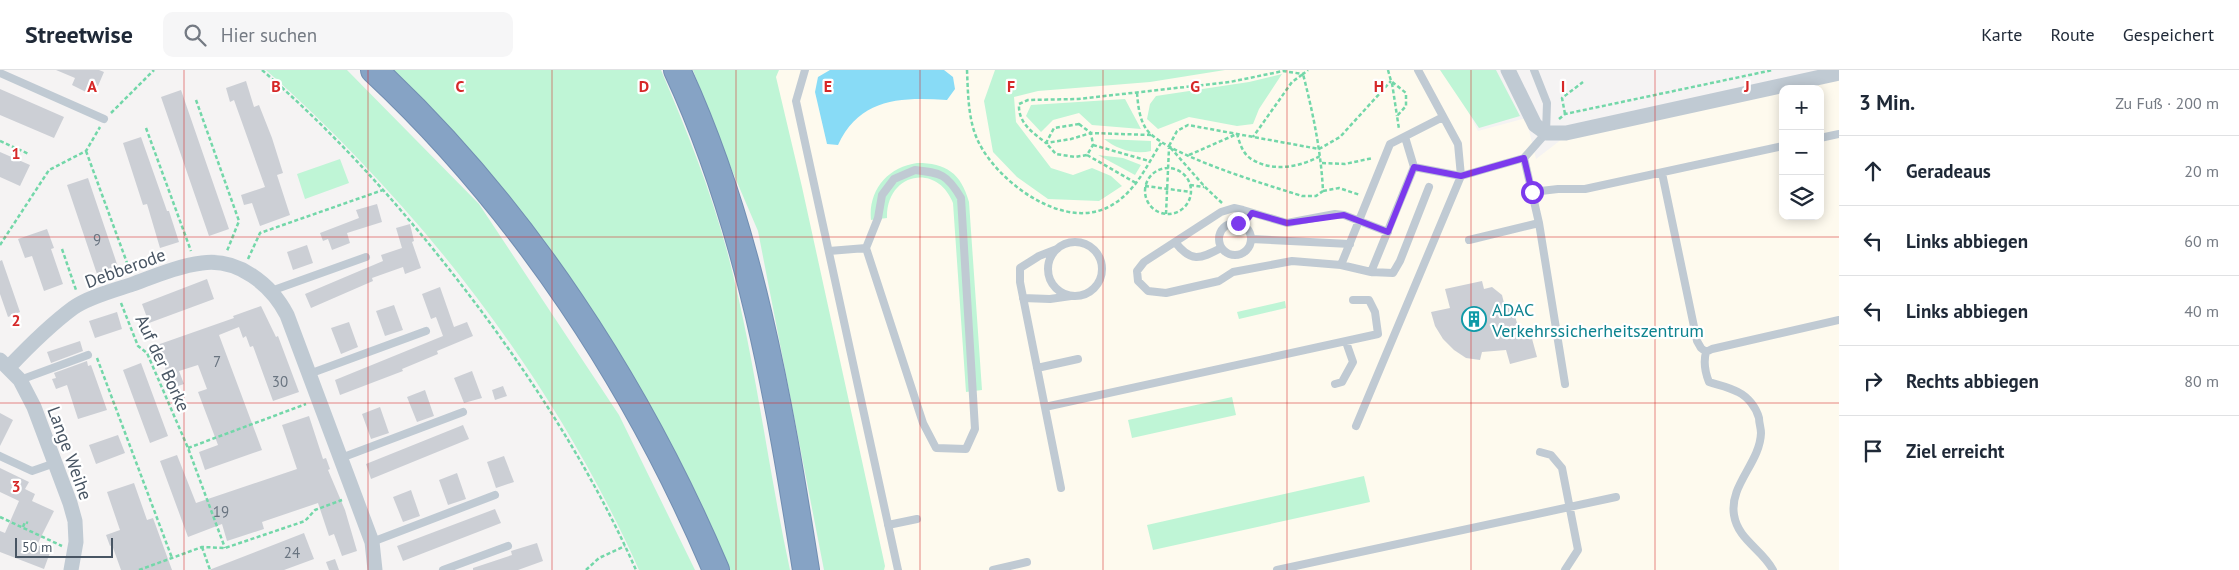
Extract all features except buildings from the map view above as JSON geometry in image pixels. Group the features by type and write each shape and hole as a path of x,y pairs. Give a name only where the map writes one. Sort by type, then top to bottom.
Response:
{"highway":[{"path":"374,70 447,146 502,210 591,333 662,452 716,570"},
{"path":"677,70 706,138 744,255 759,313 775,392 806,566"}],"street":[{"path":"1508,70 1535,125 1546,133 1566,133 1839,73"},
{"name":"Debberode","path":"5,363 74,307 116,290 178,268 196,264 222,264 243,270 257,278 271,291 287,315 372,542 375,570"},
{"name":"Lange Weihe","path":"5,363 20,380 34,406 74,521 76,542 70,570"}],"lane":[{"path":"805,70 796,101 898,570"},
{"path":"1356,426 1461,176 1458,144 1418,70"},
{"path":"1414,167 1461,176 1524,158 1546,133 1546,103 1534,70"},
{"path":"0,73 104,119"},
{"path":"1341,265 1390,144 1443,117"},
{"path":"1824,137 1839,134"},
{"path":"1371,272 1414,167 1405,137"},
{"path":"1532,192 1558,189 1585,190 1779,147"},
{"path":"1524,158 1539,223 1565,384"},
{"path":"914,170 938,173 951,181 961,198 974,392 976,429 966,449 936,448 923,423 866,248 878,218 882,195 894,179 914,170"},
{"path":"1662,173 1697,341 1706,352"},
{"path":"1388,232 1344,215 1335,214 1287,223 1234,208 1213,217 1144,262 1137,271 1138,281 1148,291 1166,293 1219,281 1233,272 1292,261 1341,265 1371,272 1393,273 1400,261 1429,187"},
{"path":"1243,225 1252,213"},
{"path":"1213,217 1221,231"},
{"path":"1233,223 1243,225 1249,231 1251,239 1248,249 1239,255 1229,254 1221,248 1219,240 1221,231 1224,227 1233,223"},
{"path":"1469,240 1539,223"},
{"path":"1251,239 1350,244"},
{"path":"1023,298 1050,299 1083,295 1098,285 1102,277 1101,259 1097,252 1082,242 1073,242 1038,256 1020,268 1020,282 1023,298 1061,488"},
{"path":"1175,242 1184,254 1194,258 1206,256 1221,248"},
{"path":"829,251 866,248"},
{"path":"1057,249 1051,256 1048,274 1057,289 1074,296"},
{"path":"1239,255 1245,270"},
{"path":"271,291 366,257"},
{"path":"1353,300 1369,300 1376,312 1378,334"},
{"path":"1706,352 1712,349 1839,320"},
{"path":"309,374 426,331"},
{"path":"1045,407 1378,334 1395,332"},
{"path":"1335,384 1342,382 1352,362 1346,342"},
{"path":"1706,352 1704,366 1709,382 1738,392 1750,400 1757,412 1761,432 1758,447 1734,498 1733,513 1736,526 1743,537 1760,552 1773,570"},
{"path":"20,380 88,356"},
{"path":"1037,368 1078,359"},
{"path":"340,458 463,412"},
{"path":"1540,452 1551,456 1562,468 1578,550 1565,570"},
{"path":"0,456 32,471 55,463"},
{"path":"372,542 495,495"},
{"path":"1277,570 1616,497"},
{"path":"888,525 917,519"},
{"path":"443,570 508,546"},
{"path":"993,570 1027,562"}],"path":[{"path":"0,246 49,170 86,150 104,119 154,70"},
{"path":"262,70 336,137 461,284 534,385 570,442 636,570"},
{"path":"968,70 968,94 976,139 986,158 1005,179 1047,205 1072,214 1095,212 1112,205 1136,183 1161,143"},
{"path":"1253,137 1292,82 1308,70"},
{"path":"1388,70 1398,127 1405,137"},
{"path":"1546,133 1565,114 1773,70"},
{"path":"1136,183 1087,155 1075,157 1056,154 1046,142 1022,121 1019,104 1028,100 1078,99 1230,82 1283,71 1302,74"},
{"path":"1302,74 1314,114 1323,191"},
{"path":"1391,81 1406,93 1406,106 1396,116"},
{"path":"1166,214 1169,146 1177,131 1188,125 1319,149 1340,138 1391,81"},
{"path":"1565,114 1562,98 1584,82"},
{"path":"1137,93 1144,127 1161,143 1238,176 1302,196 1316,196 1323,191 1339,188 1368,198"},
{"path":"196,100 239,221 222,264"},
{"path":"1046,142 1054,128 1079,124 1092,133"},
{"path":"146,128 196,264"},
{"path":"1087,155 1093,146 1092,133"},
{"path":"1046,142 1071,139 1092,133 1151,135"},
{"path":"1189,155 1237,134"},
{"path":"1237,134 1242,150 1253,160 1269,165 1289,166 1307,163 1320,156"},
{"path":"0,141 29,154"},
{"path":"1093,146 1150,161"},
{"path":"1169,146 1206,187 1230,210"},
{"path":"86,150 134,283"},
{"path":"1321,163 1345,164 1387,154"},
{"path":"1168,168 1182,172 1190,185 1191,192 1186,206 1166,214 1152,208 1145,194 1145,186 1153,173 1168,168"},
{"path":"1190,185 1206,187"},
{"path":"1145,186 1191,192"},
{"path":"243,270 260,233 383,190"},
{"path":"62,249 82,304"},
{"name":"Auf der Borke","path":"116,290 138,346 148,353 188,448 225,548"},
{"path":"88,356 97,357 172,558"},
{"path":"188,448 319,400"},
{"path":"139,570 202,547 225,548 305,521 315,510 354,496"},
{"path":"0,516 74,552"},
{"path":"23,527 25,522 28,523"},
{"path":"586,570 599,558 625,546"},
{"path":"202,547 210,570"}],"shaded area":[{"path":"732,70 1447,70 1478,131 1526,118 1536,159 1562,139 1779,91 1779,220 1824,220 1824,85 1806,85 1839,78 1839,570 842,570"}],"green space":[{"path":"266,70 347,70 479,204 619,415 695,570 639,570 605,499 567,431 524,364 479,300 430,238 378,179 323,123"},
{"path":"387,70 661,70 697,159 727,251 753,370 790,570 729,570 674,460"},
{"path":"693,70 779,70 776,77 802,187 885,566 884,570 824,570 758,231 716,133"},
{"path":"995,70 1225,70 1150,82 1038,91 1014,97 1016,122 1051,168 1073,175 1092,168 1111,176 1122,186 1099,201 1048,199 1017,177 993,152 984,101"},
{"path":"1440,70 1496,70 1520,116 1479,128"},
{"path":"1282,74 1259,109 1253,124 1237,126 1189,117 1158,129 1147,119 1150,104 1156,96 1249,82"},
{"path":"1125,99 1141,129 1092,125 1079,113 1053,120 1041,132 1026,116 1031,105"},
{"path":"1104,139 1151,141 1151,151 1138,152 1126,150 1114,146"},
{"path":"1098,155 1123,158 1141,165 1135,175"},
{"path":"340,159 349,183 305,199 297,174"},
{"path":"917,163 936,165 951,172 962,184 969,202 982,390 966,392 953,203 946,190 936,182 925,178 914,178 903,183 895,191 889,203 887,218 871,220 873,199 882,182 897,169"},
{"path":"1285,301 1286,308 1239,319 1237,312"},
{"path":"1232,397 1236,415 1132,438 1128,420"},
{"path":"1364,476 1370,502 1153,550 1147,525"}],"water":[{"path":"830,70 944,70 953,77 955,89 947,100 913,99 883,104 870,109 847,129 838,145 827,144 815,92 818,77"}],"place":[{"name":"ADAC Verkehrssicherheitszentrum","path":"1474,319"}],"route":[{"path":"1238,223 1243,225 1252,213 1287,223 1335,214 1344,215 1388,232 1414,167 1461,176 1524,158 1532,192"}]}
